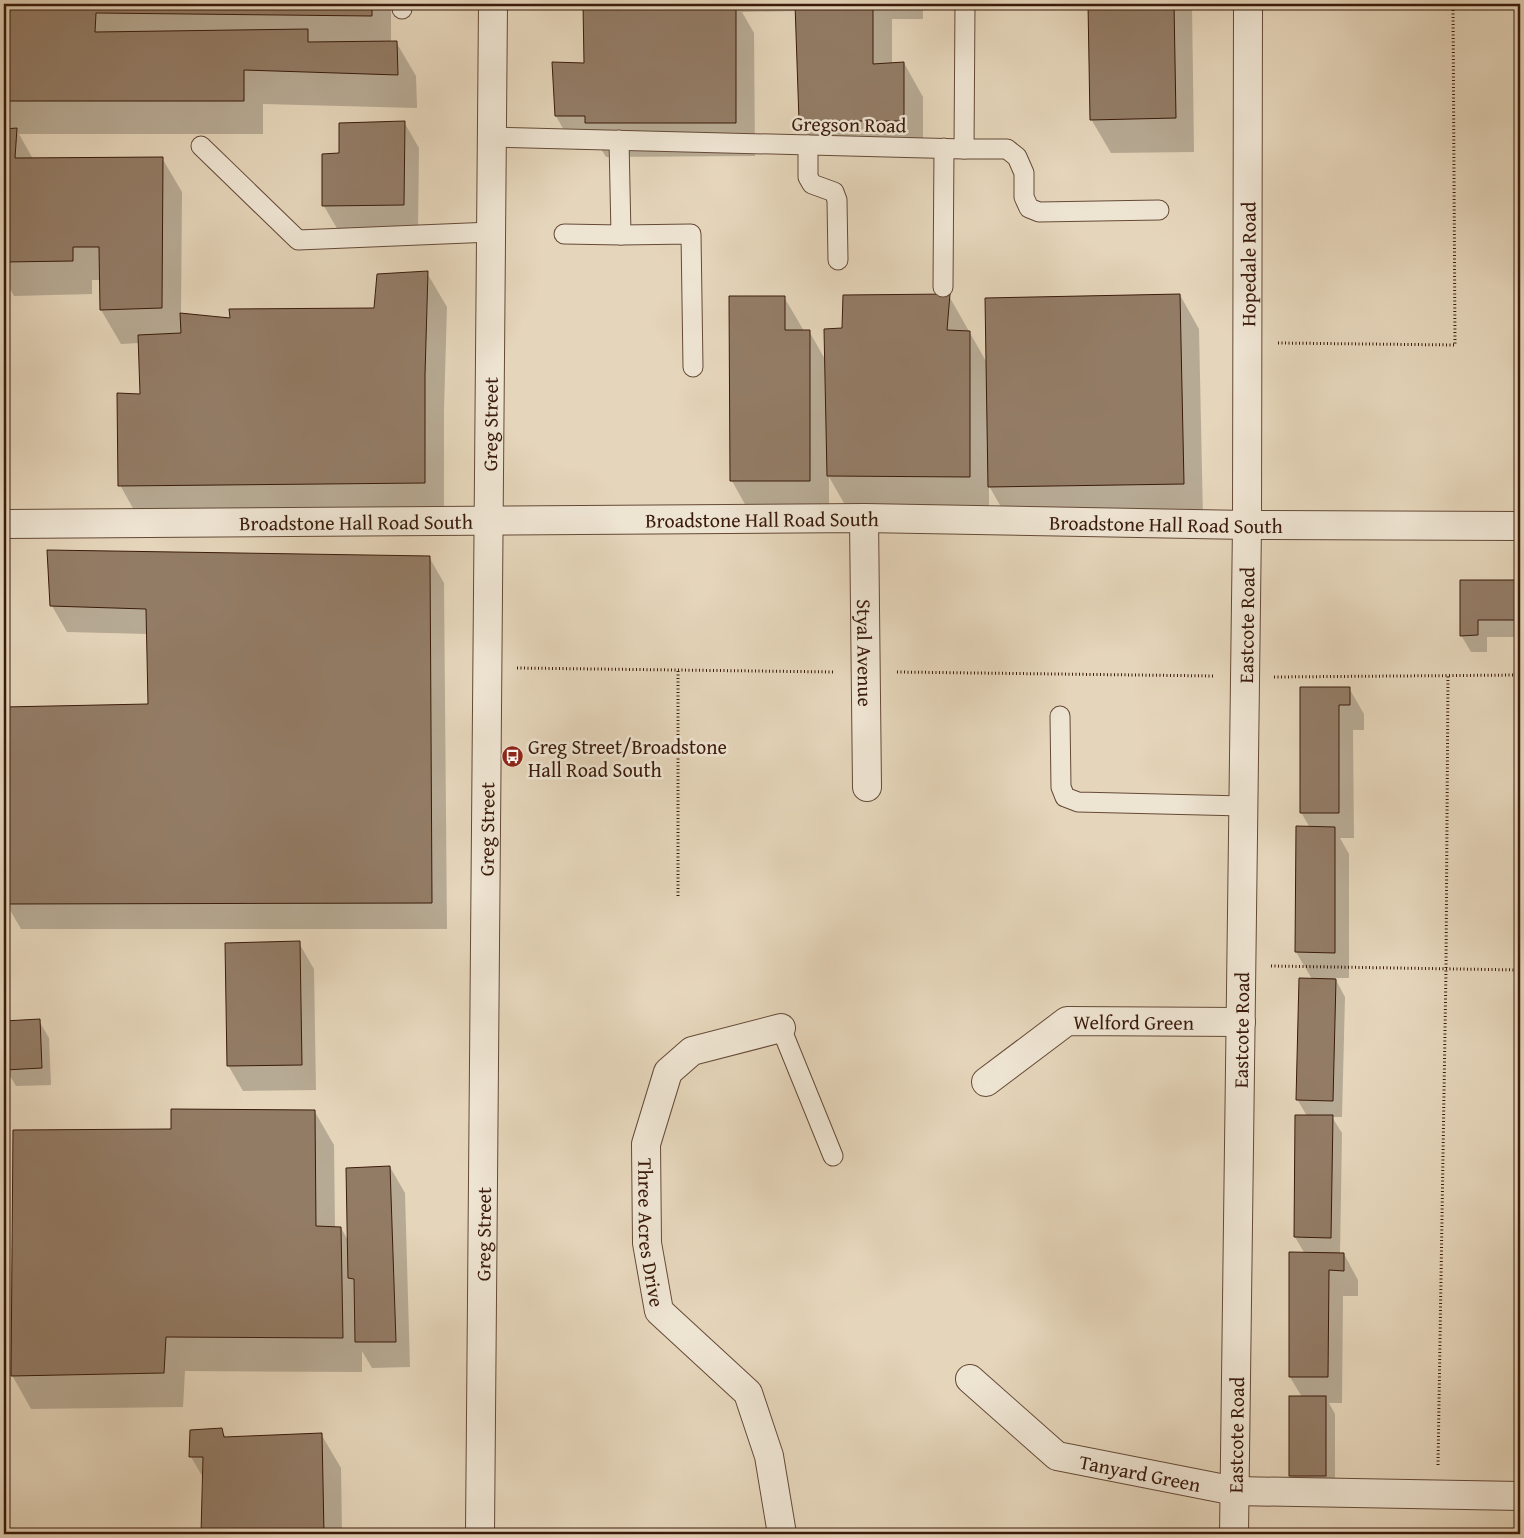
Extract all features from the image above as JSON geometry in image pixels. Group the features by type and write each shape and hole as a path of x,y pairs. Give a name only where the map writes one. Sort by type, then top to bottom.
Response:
{"street":[{"name":"Greg Street","path":"480,1534 493,4"},
{"name":"Hopedale Road","path":"1246,525 1248,4"},
{"name":"Broadstone Hall Road South","path":"4,524 864,518 1246,525 1520,526"},
{"name":"Styal Avenue","path":"864,518 867,787"},
{"name":"Eastcote Road","path":"1234,1534 1242,1022 1246,525"},
{"name":"Welford Green","path":"986,1082 1067,1021 1242,1022"},
{"name":"Three Acres Drive","path":"781,1028 692,1051 668,1072 646,1144 647,1243 659,1311 748,1393 769,1456 782,1534"},
{"name":"Tanyard Green","path":"970,1379 1057,1456 1235,1491 1520,1496"}],"lane":[{"path":"964,149 965,4"},
{"name":"Gregson Road","path":"493,136 1007,149 1017,157 1024,173 1024,197 1029,208 1039,212 1159,210"},
{"path":"619,140 620,235"},
{"path":"808,145 808,176 812,184 834,192 837,200 838,260"},
{"path":"201,146 298,240 492,232"},
{"path":"943,287 944,148"},
{"path":"564,234 691,234 693,367"},
{"path":"1060,716 1061,787 1065,797 1078,802 1243,806"},
{"path":"781,1028 833,1156"}],"path":[{"path":"1247,343 1455,345 1454,4"},
{"path":"488,668 1245,677 1520,675"},
{"path":"678,670 678,896"},
{"path":"1437,1495 1446,969 1448,675"},
{"path":"1241,966 1520,970"}],"building":[{"path":"4,4 372,4 372,16 96,13 95,32 308,29 308,42 397,41 398,75 244,70 244,101 4,101"},
{"path":"583,4 736,4 736,123 585,123 585,116 555,116 552,62 584,63"},
{"path":"795,4 873,4 873,64 904,62 904,121 799,121"},
{"path":"1088,4 1174,4 1176,118 1090,120"},
{"path":"405,121 404,205 322,206 322,154 339,153 339,123"},
{"path":"17,128 15,158 163,157 162,308 100,310 99,247 73,247 73,261 4,262 4,129"},
{"path":"428,271 425,375 425,483 118,486 117,393 140,394 138,335 181,333 180,313 230,318 229,309 374,308 377,274"},
{"path":"950,294 947,330 970,331 970,477 827,476 824,329 842,328 843,295"},
{"path":"1180,294 1184,484 988,487 985,298"},
{"path":"729,296 785,296 785,330 810,330 810,481 730,481"},
{"path":"47,550 430,556 432,903 5,904 4,707 148,704 146,609 50,606"},
{"path":"1460,580 1520,580 1520,620 1478,620 1478,635 1460,636"},
{"path":"1300,687 1350,687 1350,705 1339,705 1339,813 1300,813"},
{"path":"1296,826 1335,827 1335,953 1295,952"},
{"path":"300,941 302,1065 227,1066 225,943"},
{"path":"1299,978 1336,979 1333,1101 1296,1100"},
{"path":"40,1019 42,1068 5,1070 4,1021"},
{"path":"171,1109 315,1110 316,1226 341,1227 343,1338 166,1337 164,1373 11,1376 13,1130 171,1129"},
{"path":"1295,1115 1333,1115 1331,1238 1294,1237"},
{"path":"390,1166 396,1342 355,1342 354,1279 348,1278 346,1168"},
{"path":"1289,1252 1344,1253 1344,1271 1329,1270 1328,1377 1289,1377"},
{"path":"1289,1396 1326,1396 1326,1476 1289,1476"},
{"path":"222,1428 224,1437 322,1433 324,1534 201,1534 203,1457 189,1457 190,1430"}],"place":[{"name":"Greg Street/Broadstone Hall Road South","path":"512,757"}]}
